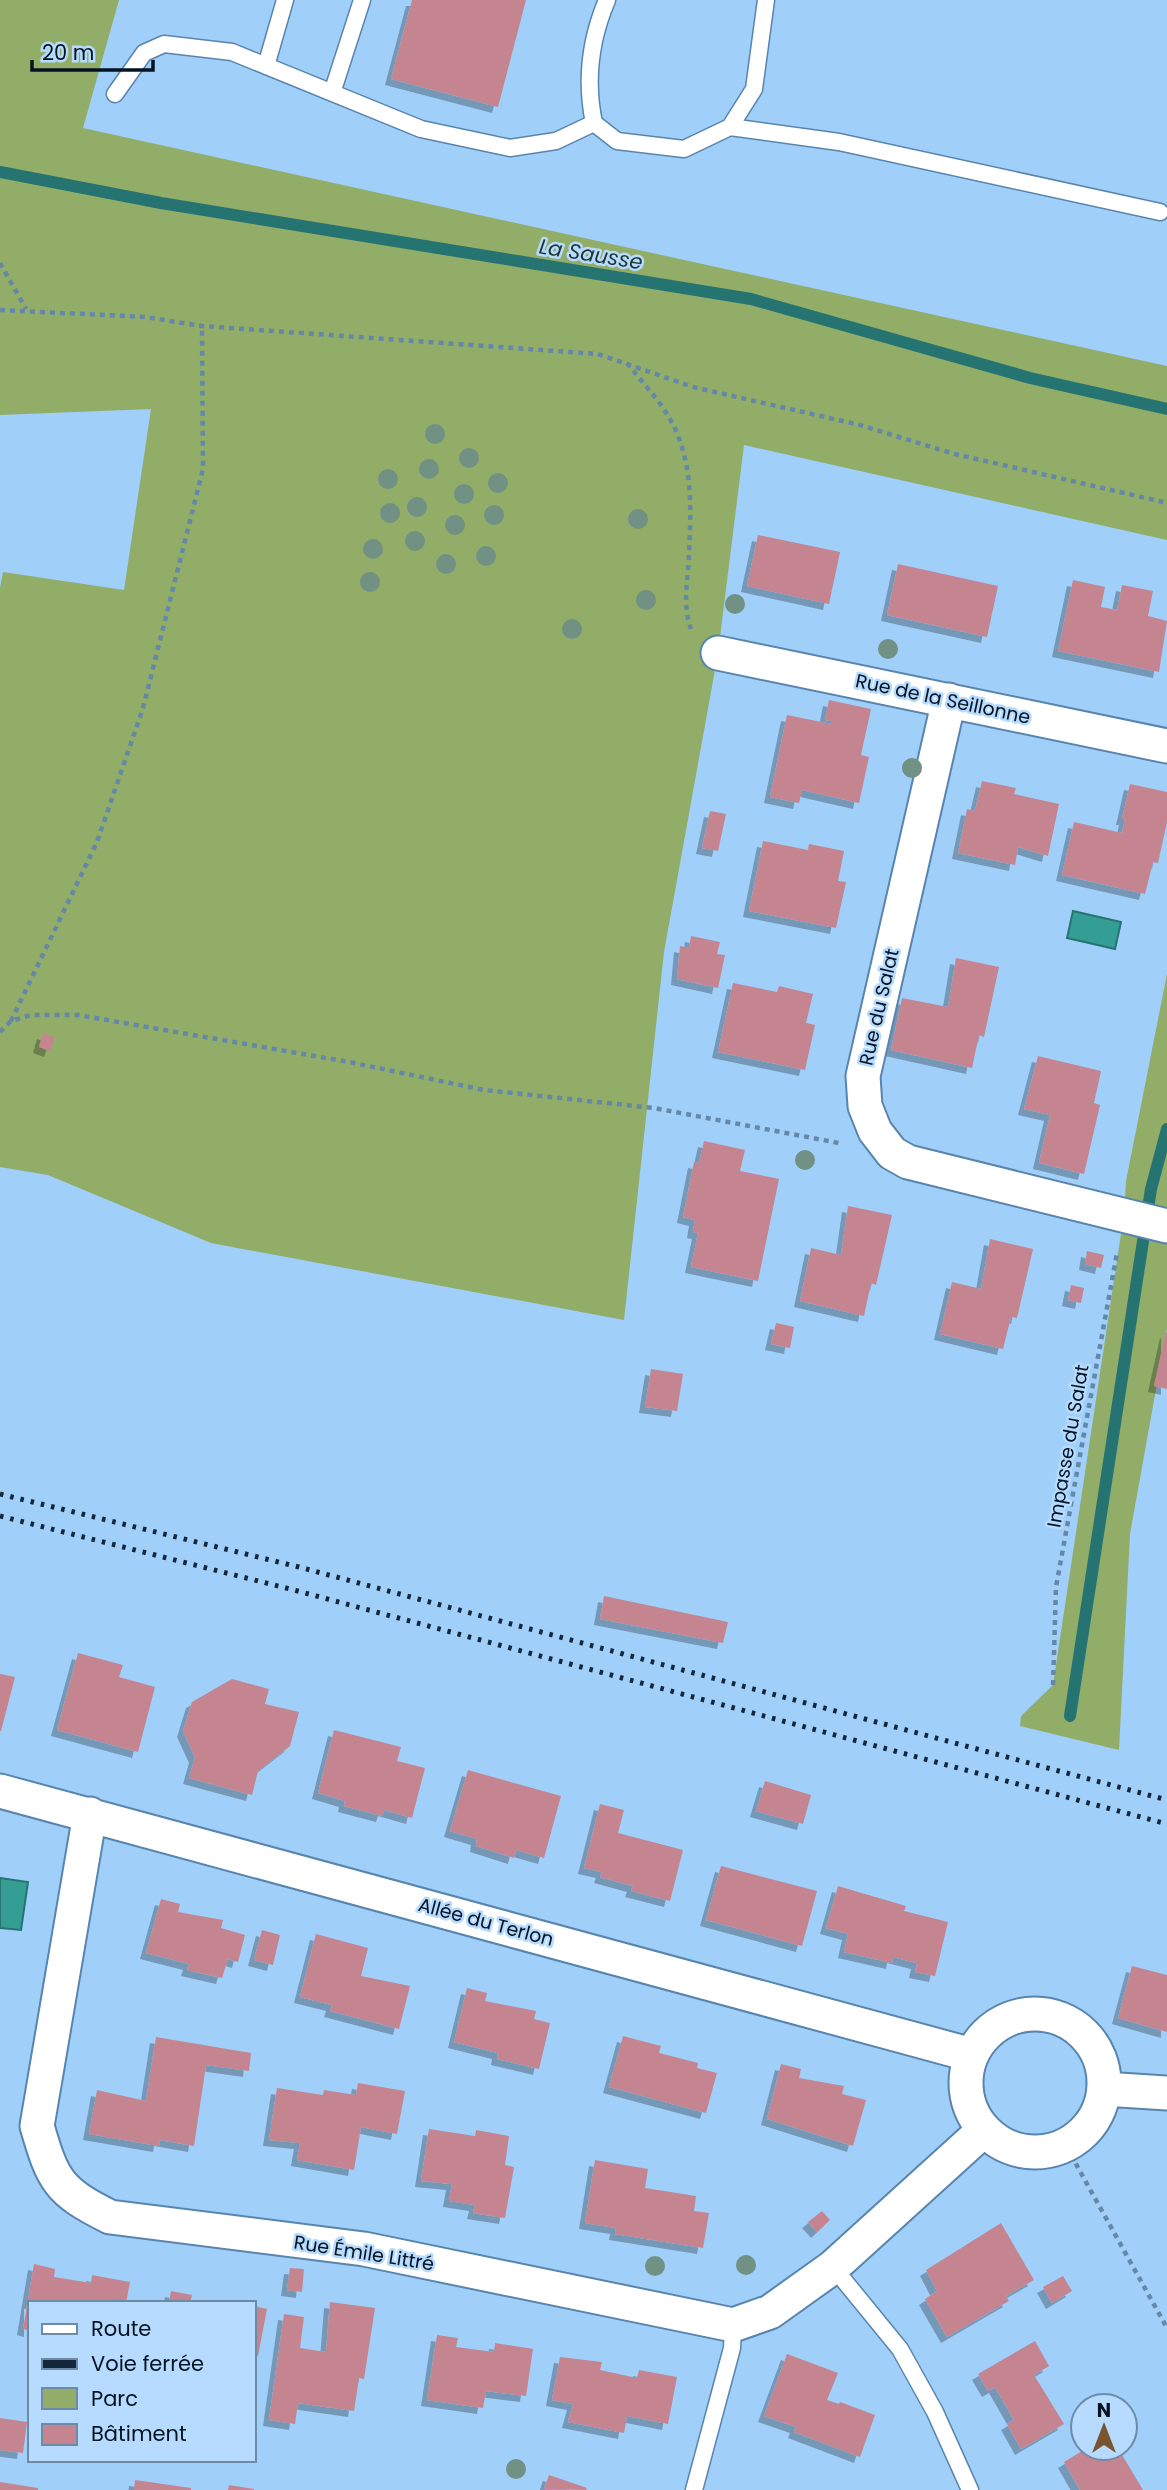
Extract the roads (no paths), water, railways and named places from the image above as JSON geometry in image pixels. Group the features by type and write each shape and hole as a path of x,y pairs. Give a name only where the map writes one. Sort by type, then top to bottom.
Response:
{"street":[{"name":"Rue de la Seillonne","path":"718,653 1167,746"},
{"name":"Rue du Salat","path":"949,700 863,1076 865,1106 875,1131 892,1153 934,1170 1167,1226"},
{"name":"Allée du Terlon","path":"0,1791 972,2055"},
{"name":"Rue Émile Littré","path":"90,1814 37,2126 50,2170 75,2200 110,2217 364,2249 733,2325"},
{"path":"1020,2015 1053,2017 1081,2032 1095,2048 1103,2068 1104,2089 1098,2112 1085,2132 1066,2146 1045,2152 1023,2151 1001,2144 984,2130 972,2113 966,2074 972,2055 984,2037 1000,2024 1020,2015"},
{"path":"1104,2089 1167,2093"},
{"path":"733,2325 769,2312 833,2267 984,2130"}],"lane":[{"path":"266,66 285,0"},
{"path":"332,93 362,0"},
{"path":"607,0 595,29 587,91 594,123 617,141 684,149 730,127 754,89 766,0"},
{"path":"115,94 144,53 164,44 232,52 421,129 510,148 556,141 594,123"},
{"path":"730,127 839,142 1160,212"},
{"path":"833,2267 900,2349 935,2412 970,2490"},
{"path":"694,2490 732,2347 733,2325"}],"waterway":[{"name":"La Sausse","path":"0,172 161,203 751,299 1030,378 1167,409"},
{"path":"1070,1716 1151,1189 1167,1129"}],"railway":[{"path":"0,1494 299,1567 1167,1800"},
{"path":"0,1516 294,1590 1167,1824"}]}
